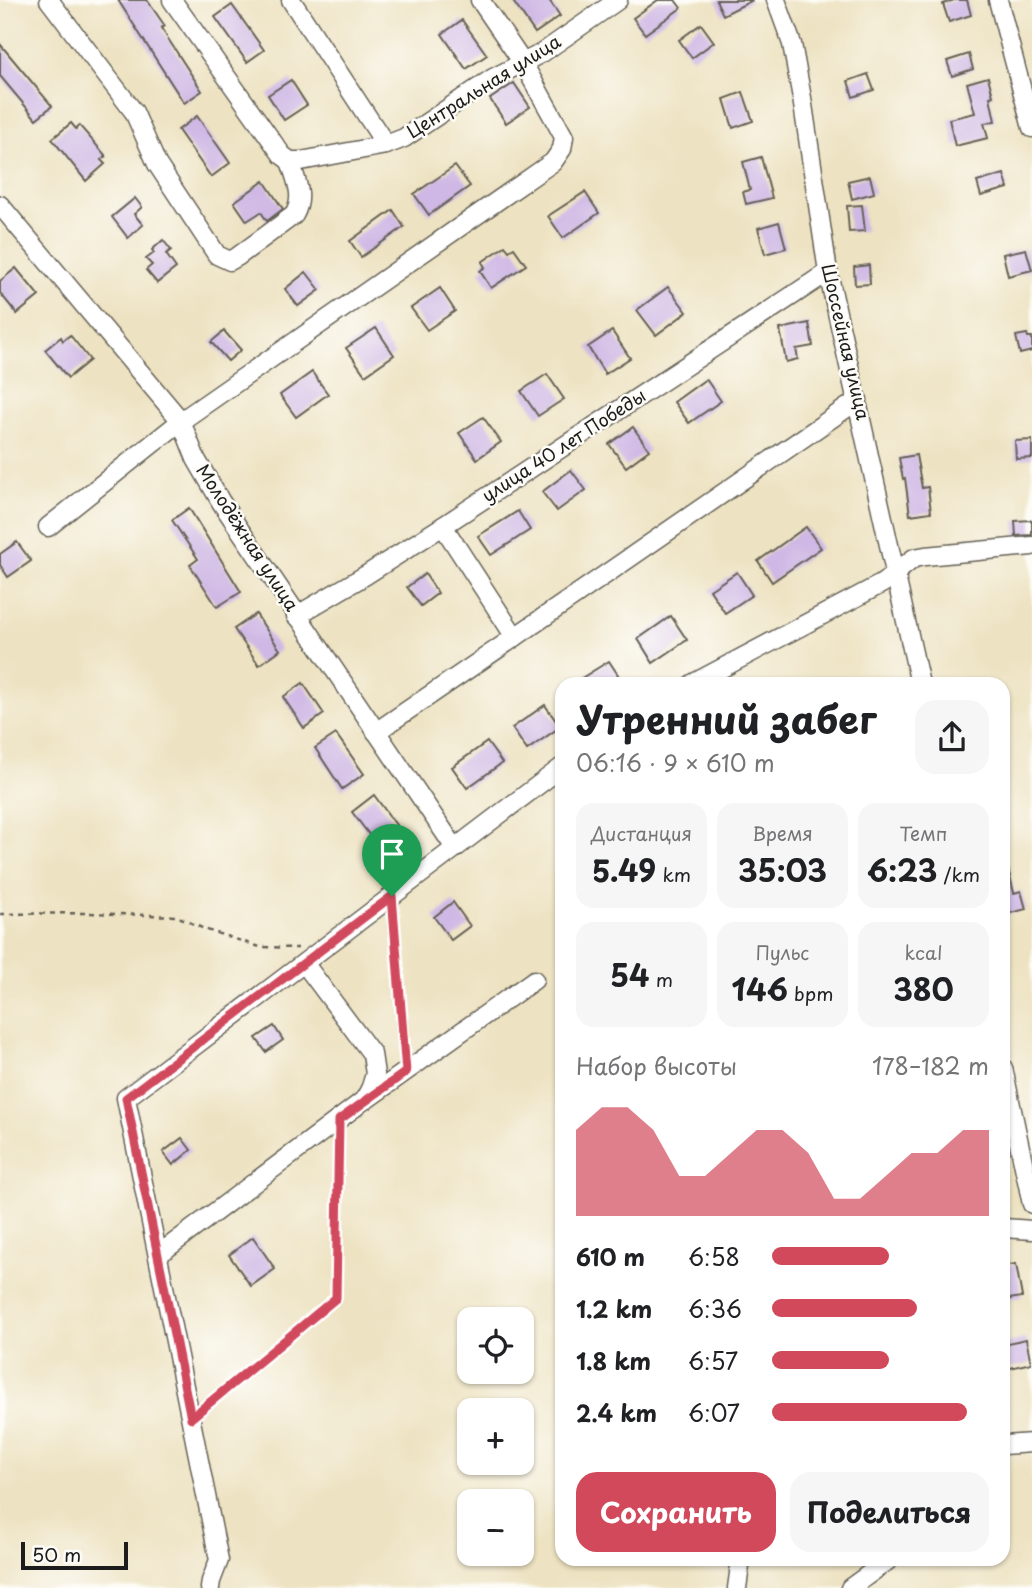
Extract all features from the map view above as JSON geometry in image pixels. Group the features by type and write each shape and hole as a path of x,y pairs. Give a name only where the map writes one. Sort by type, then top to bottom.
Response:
{"street":[{"path":"49,0 134,112 157,164 217,255 230,261 294,215 300,200 290,161 282,155 172,0"},
{"path":"291,0 387,145"},
{"path":"48,527 181,421 553,162 562,149 564,137 523,62 480,0"},
{"name":"Центральная улица","path":"290,161 387,145 404,138 493,78 542,53 618,0"},
{"name":"Шоссейная улица","path":"776,0 792,44 828,272 918,677"},
{"path":"998,0 1032,128"},
{"name":"Молодёжная улица","path":"0,205 181,421 196,459 221,502 455,848"},
{"name":"улица 40 лет Победы","path":"296,616 443,526 828,272"},
{"path":"376,732 858,400"},
{"path":"443,526 515,637"},
{"path":"705,677 883,583 914,558 1032,546"},
{"path":"210,1588 219,1560 126,1098 301,955 392,896 555,772"},
{"path":"158,1255 339,1120 365,1099 371,1087 375,1074 372,1054 301,955"},
{"path":"355,1107 534,980"},
{"path":"1010,1101 1032,1203"},
{"path":"1010,1228 1032,1230"},
{"path":"1010,1445 1032,1443"},
{"path":"737,1588 740,1566"},
{"path":"850,1588 880,1566"}],"path":[{"path":"392,896 406,1072"},
{"path":"0,914 177,916 204,929 260,947 301,955"},
{"path":"191,1418 336,1298 339,1120"}],"building":[{"path":"118,0 147,0 165,26 161,28 202,91 184,103"},
{"path":"512,0 549,0 560,16 535,33"},
{"path":"658,0 675,0 681,8 645,34 633,18"},
{"path":"716,0 753,0 723,15"},
{"path":"954,0 967,0 971,15 949,22 943,4"},
{"path":"232,5 264,50 247,62 215,17"},
{"path":"462,20 487,55 466,69 442,34"},
{"path":"701,24 714,42 692,58 679,40"},
{"path":"0,44 52,106 36,119 0,76"},
{"path":"969,54 973,69 952,76 947,61"},
{"path":"868,74 874,90 853,97 848,81"},
{"path":"988,77 995,121 984,123 988,138 955,146 949,119 975,113 967,83"},
{"path":"291,80 307,105 284,120 268,95"},
{"path":"514,83 530,107 506,123 490,99"},
{"path":"743,92 753,121 733,128 724,99"},
{"path":"197,116 230,163 211,177 178,130"},
{"path":"71,123 76,129 79,125 106,156 101,160 105,164 86,181 52,139"},
{"path":"761,157 772,198 746,204 743,192 750,190 743,162"},
{"path":"455,166 470,186 429,215 414,194"},
{"path":"1004,174 1008,188 981,196 977,182"},
{"path":"870,176 874,193 852,199 848,181"},
{"path":"264,181 283,209 267,221 261,212 247,221 234,202"},
{"path":"585,192 599,213 563,238 548,216"},
{"path":"135,198 142,207 134,214 143,225 128,238 112,217"},
{"path":"862,205 865,231 849,232 847,206"},
{"path":"393,210 404,227 361,257 350,241"},
{"path":"779,222 786,248 765,254 758,228"},
{"path":"163,240 171,250 166,254 176,268 157,283 146,270 152,265 146,259"},
{"path":"505,246 509,251 514,248 526,265 491,288 480,271 485,267 482,262"},
{"path":"1026,249 1032,270 1008,276 1003,254"},
{"path":"869,265 870,284 855,285 854,267"},
{"path":"16,268 39,296 17,314 0,293 0,281"},
{"path":"306,272 320,290 298,306 285,289"},
{"path":"668,287 687,312 656,335 637,310"},
{"path":"440,288 455,311 427,330 411,308"},
{"path":"809,323 813,346 796,349 798,359 786,362 780,329"},
{"path":"376,328 394,355 365,375 346,348"},
{"path":"224,331 241,350 228,361 211,342"},
{"path":"612,331 630,358 605,374 588,347"},
{"path":"1027,334 1032,337 1032,351 1020,354 1016,336"},
{"path":"70,335 90,360 68,378 45,350 61,337 63,341"},
{"path":"312,372 328,394 296,417 280,395"},
{"path":"547,374 564,399 538,416 521,391"},
{"path":"706,379 721,401 689,423 674,402"},
{"path":"483,417 501,442 477,459 459,433"},
{"path":"633,427 649,450 626,467 609,444"},
{"path":"1032,440 1032,458 1016,459 1015,441"},
{"path":"916,455 922,488 928,487 931,512 910,515 905,478 903,479 899,458"},
{"path":"571,470 586,490 557,511 542,492"},
{"path":"189,508 241,592 217,607 190,565 198,559 172,520"},
{"path":"518,511 530,530 491,555 478,536"},
{"path":"1032,520 1032,535 1016,536 1015,521"},
{"path":"806,527 821,548 772,582 758,561"},
{"path":"17,542 31,561 8,577 0,565 0,554"},
{"path":"737,572 752,595 725,613 710,590"},
{"path":"425,574 438,593 421,606 407,587"},
{"path":"256,614 280,650 259,665 234,629"},
{"path":"671,616 687,640 653,663 638,639"},
{"path":"609,661 619,677 583,677"},
{"path":"303,683 324,714 304,728 283,697"},
{"path":"545,705 555,720 555,730 527,750 512,728"},
{"path":"336,734 364,774 342,789 315,748"},
{"path":"487,742 502,763 467,788 452,767"},
{"path":"374,795 399,829 377,845 352,812"},
{"path":"1010,876 1014,893 1021,891 1026,909 1010,913"},
{"path":"453,902 470,926 451,940 434,917"},
{"path":"274,1026 283,1040 266,1052 256,1038"},
{"path":"182,1138 191,1150 173,1165 163,1152"},
{"path":"253,1237 275,1269 251,1286 229,1255"},
{"path":"1016,1264 1022,1297 1010,1299 1010,1265"},
{"path":"1026,1339 1031,1363 1010,1368 1010,1342"}],"route":[{"path":"392,896 406,1072 339,1120 336,1298 191,1418 126,1098 392,896"}]}
